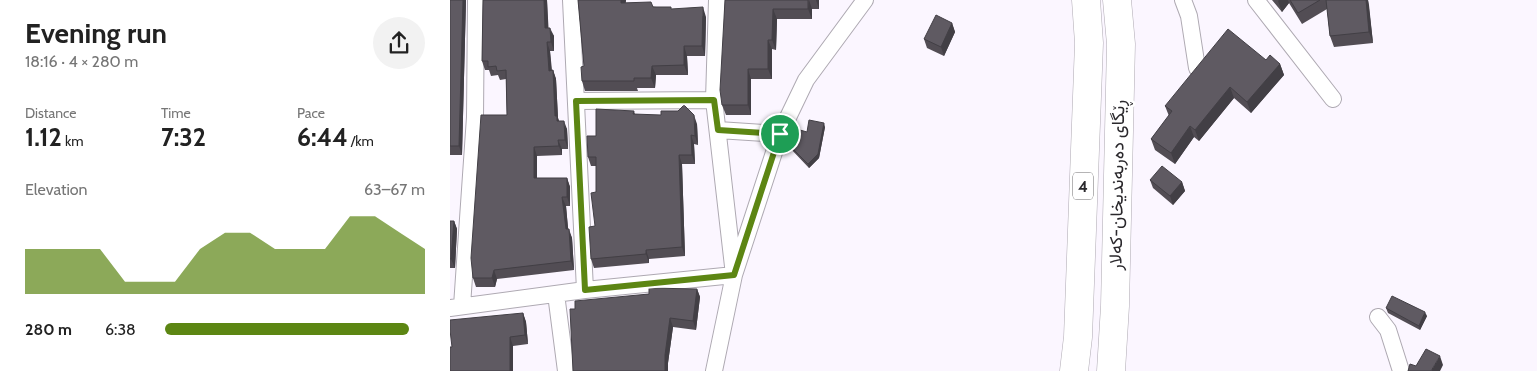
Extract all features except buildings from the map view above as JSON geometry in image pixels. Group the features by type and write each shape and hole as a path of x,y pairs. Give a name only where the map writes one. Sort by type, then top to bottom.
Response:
{"highway":[{"name":"4","path":"1074,371 1078,337 1089,43 1086,0"},
{"name":"ڕێگای دەربەندیخان-کەلار","path":"1111,371 1115,306 1120,44 1117,0"}],"street":[{"path":"476,0 475,117 456,307 585,290 734,275"},
{"path":"571,0 585,290"},
{"path":"717,0 714,100 734,275"},
{"path":"714,371 734,275 780,134 806,80 865,0"},
{"path":"1184,0 1189,16 1197,68"},
{"path":"1256,0 1333,99"},
{"path":"576,101 714,100"},
{"path":"718,130 780,134"},
{"path":"556,294 566,371"},
{"path":"1378,317 1388,330 1401,371"}],"route":[{"path":"714,100 718,130 780,134 756,213 734,275 585,290 576,101 714,100"}]}
